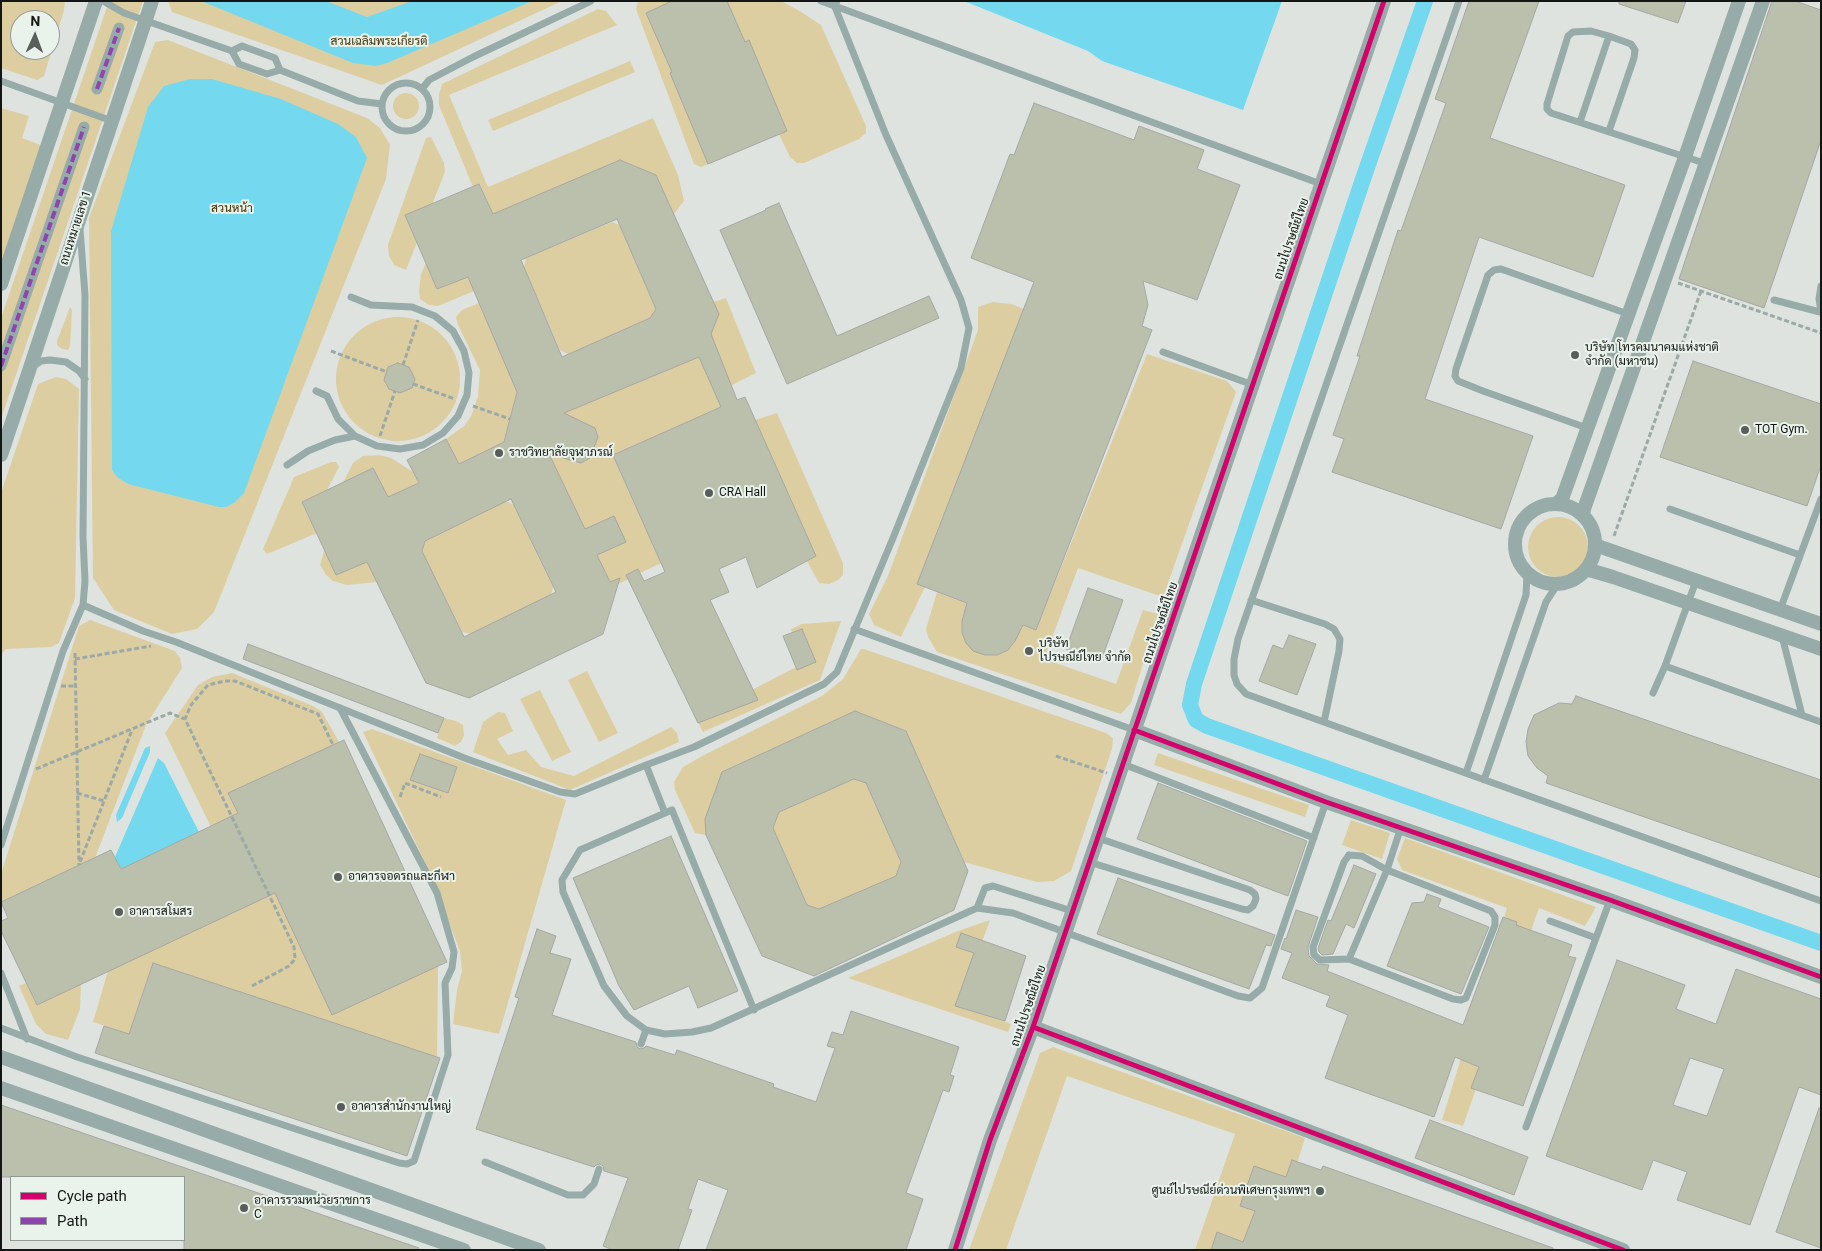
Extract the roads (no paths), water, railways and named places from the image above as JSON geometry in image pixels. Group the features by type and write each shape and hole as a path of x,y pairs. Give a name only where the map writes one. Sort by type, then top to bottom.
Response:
{"street":[{"path":"1,284 96,1"},
{"name":"ถนนหมายเลข 1","path":"1,455 152,1"},
{"name":"ถนนไปรษณีย์ไทย","path":"955,1250 990,1140 1033,1027 1384,1"},
{"path":"1556,504 1562,499 1739,1"},
{"path":"1584,516 1584,509 1763,1"},
{"path":"97,89 119,28"},
{"name":"ถนนหมายเลข 1","path":"1,366 84,127"},
{"path":"1556,504 1571,507 1584,516 1592,530 1595,545 1593,558 1586,569 1573,580 1557,585 1541,583 1527,574 1517,561 1514,545 1517,529 1526,515 1540,506 1556,504"},
{"path":"1595,545 1821,624"},
{"path":"1586,569 1613,576 1821,649"},
{"path":"1134,730 1326,802 1610,900 1821,977"},
{"path":"1033,1027 1623,1250"},
{"path":"1,1057 539,1250"},
{"path":"1,1088 464,1250"}],"lane":[{"path":"104,1 124,13 232,51 239,64 266,74 280,70 358,101 382,104"},
{"path":"422,89 429,80 591,1"},
{"path":"821,1 836,4 1321,184"},
{"path":"1459,1 1238,639 1234,659 1234,675 1237,684 1246,694 1821,901"},
{"path":"83,604 143,631 176,642 467,759 560,792 575,794 694,747 824,684 837,672 893,538 961,368 969,328 961,300 886,135 836,4"},
{"path":"1609,132 1635,50 1631,44 1592,31 1580,30 1573,32 1568,36 1546,104 1547,109 1609,132 1707,164"},
{"path":"1580,122 1609,36"},
{"path":"232,51 242,46 275,58 280,70"},
{"path":"1,81 112,121"},
{"path":"408,83 422,89 430,102 430,110 423,124 417,129 401,131 388,123 384,116 382,104 386,93 392,87 399,84 408,83"},
{"path":"1,845 63,651 83,604 85,581 83,537 85,296 79,219"},
{"path":"1587,428 1458,381 1455,376 1456,369 1488,274 1494,270 1501,269 1628,314"},
{"path":"1774,300 1821,312 1819,299 1821,286"},
{"path":"316,391 327,396 338,418 355,436 377,446 400,449 423,445 443,433 458,416 467,396 469,373 464,351 452,331 435,316 412,307 371,306 351,297"},
{"path":"1163,352 1253,385"},
{"path":"30,368 41,361 66,362 79,371 85,379"},
{"path":"288,465 308,451 335,440 355,436"},
{"path":"1780,610 1821,499"},
{"path":"1670,509 1800,555"},
{"path":"1466,773 1526,595 1527,574"},
{"path":"1653,693 1665,666 1696,581"},
{"path":"1484,780 1546,602 1557,585"},
{"path":"1251,600 1325,624 1334,630 1340,639 1324,722"},
{"path":"854,629 1134,730"},
{"path":"1782,636 1802,715"},
{"path":"1665,666 1821,722"},
{"path":"1,1028 77,1057 390,1160 407,1164 414,1161 448,1055 445,983 452,968 454,952 437,893 340,708"},
{"path":"646,765 665,813"},
{"path":"1121,771 1314,838"},
{"path":"754,1010 672,810 580,850 562,880 563,892 604,986 627,1016 646,1030 665,1034 692,1032 710,1028 754,1010 976,908 1014,913 1238,996 1250,998 1262,988 1326,802"},
{"path":"1349,959 1387,870 1401,828"},
{"path":"1090,862 1242,909 1248,910 1253,906 1256,899 1255,894 1250,890 1098,838"},
{"path":"1350,855 1362,856 1387,870 1491,911 1495,917 1495,925 1466,998 1461,1000 1454,999 1349,959 1320,960 1314,955 1313,947 1344,862 1350,855"},
{"path":"976,908 985,888 993,886 1072,911"},
{"path":"1526,1127 1610,900"},
{"path":"1550,921 1596,938"},
{"path":"1,973 27,1039"},
{"path":"641,1044 646,1030"},
{"path":"485,1162 568,1195 584,1195 594,1184 599,1169"}],"water":[{"name":"สวนเฉลิมพระเกียรติ","path":"201,1 326,1 367,17 412,1 532,1 376,66 353,63"},
{"path":"964,1 1282,1 1243,110 1102,61 1088,51"},
{"name":"สวนหน้า","path":"190,79 212,79 281,99 338,124 356,137 367,158 244,493 234,503 226,507 219,507 128,484 117,477 112,470 111,231 148,107 164,86"},
{"path":"150,746 150,752 122,818 117,822 116,815 145,748"},
{"path":"158,758 164,763 199,832 121,869 115,857"}],"waterway":[{"path":"1425,1 1362,182 1194,684 1190,705 1196,720 1207,726 1821,943"}],"place":[{"name":"บริษัท โทรคมนาคมแห่งชาติ จำกัด (มหาชน)","path":"1575,355"},
{"name":"TOT Gym.","path":"1745,430"},
{"name":"ราชวิทยาลัยจุฬาภรณ์","path":"499,453"},
{"name":"CRA Hall","path":"709,493"},
{"name":"บริษัท ไปรษณีย์ไทย จำกัด","path":"1029,651"},
{"name":"อาคารจอดรถและกีฬา","path":"338,877"},
{"name":"อาคารสโมสร","path":"119,912"},
{"name":"อาคารสำนักงานใหญ่","path":"341,1107"},
{"name":"ศูนย์ไปรษณีย์ด่วนพิเศษกรุงเทพฯ","path":"1320,1191"},
{"name":"อาคารรวมหน่วยราชการ C","path":"244,1208"}]}
